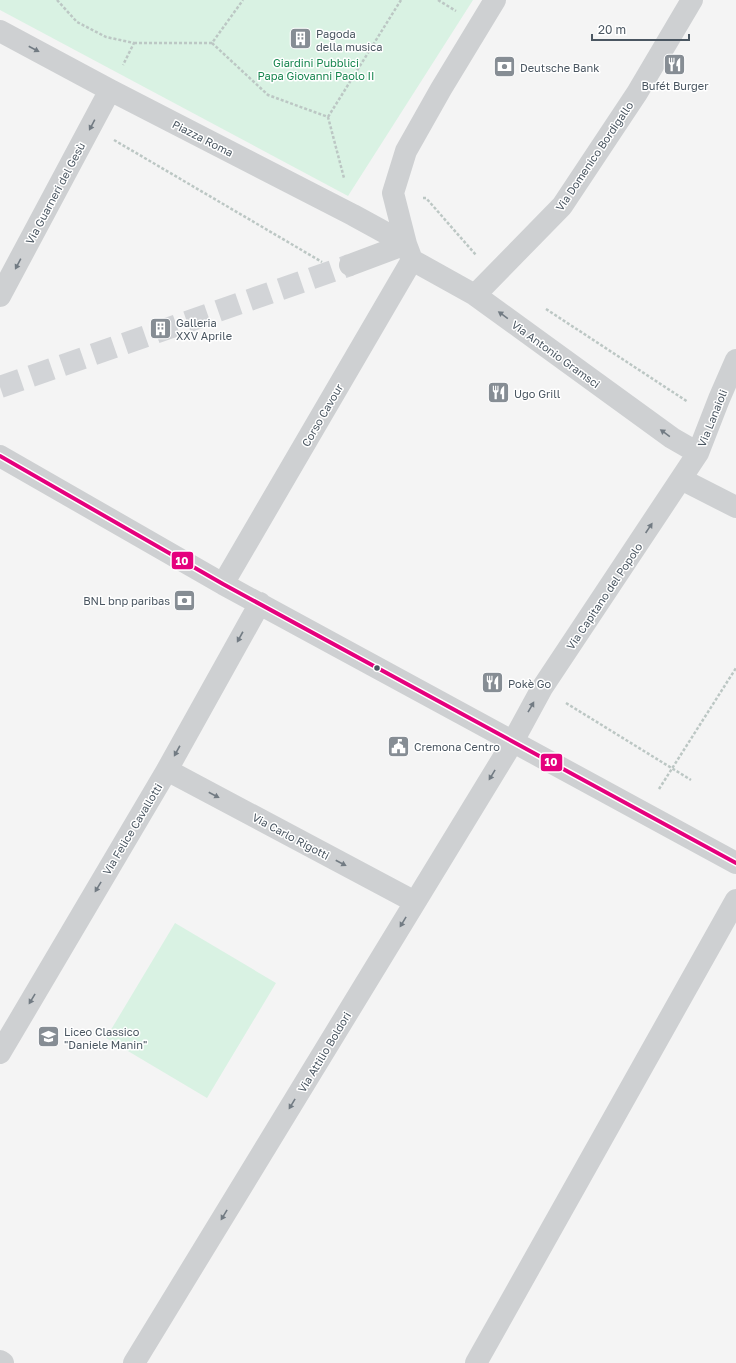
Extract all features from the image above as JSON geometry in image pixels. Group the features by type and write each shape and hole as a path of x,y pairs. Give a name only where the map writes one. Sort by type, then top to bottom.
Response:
{"street":[{"path":"350,265 409,252 393,193 406,151 495,0"},
{"name":"Via Domenico Bordigallo","path":"475,295 562,206 636,93 692,0"},
{"name":"Piazza Roma","path":"0,30 110,90 354,215 409,252"},
{"name":"Via Guarneri del Gesù","path":"0,296 110,90"},
{"name":"Via Antonio Gramsci","path":"409,252 475,295 672,438 698,453"},
{"name":"Corso Cavour","path":"223,584 409,252"},
{"name":"Via Lanaioli","path":"698,453 736,360"},
{"name":"Via Capitano del Popolo","path":"512,741 542,688 698,453"},
{"path":"0,456 223,584 736,863"},
{"path":"681,479 736,507"},
{"name":"Via Felice Cavallotti","path":"0,1053 167,770 260,604"},
{"name":"Via Attilio Boldori","path":"134,1363 512,741"},
{"name":"Via Carlo Rigotti","path":"167,770 415,902"},
{"path":"476,1363 736,900"}],"path":[{"path":"57,0 77,22 106,37 134,43 212,43 268,95 328,117"},
{"path":"212,43 243,0"},
{"path":"354,215 328,117 401,0"},
{"path":"110,90 134,43"},
{"path":"113,139 323,263"},
{"path":"426,198 481,260"},
{"path":"544,308 693,406"},
{"path":"664,780 736,668"},
{"path":"564,702 691,780"}],"green space":[{"name":"Giardini Pubblici Papa Giovanni Paolo II","path":"0,0 473,0 348,196 0,10"},
{"path":"175,923 276,983 207,1098 106,1038"}],"tunnel":[{"path":"0,387 350,265"}],"transit line":[{"name":"10","path":"0,456 223,584 736,863"}],"place":[{"name":"Pagoda della musica","path":"300,39"},
{"name":"Bufét Burger","path":"675,65"},
{"name":"Deutsche Bank","path":"505,67"},
{"name":"Galleria XXV Aprile","path":"161,328"},
{"name":"Ugo Grill","path":"499,393"},
{"name":"BNL bnp paribas","path":"185,600"},
{"name":"Pokè Go","path":"492,683"},
{"name":"Cremona Centro","path":"399,746"},
{"name":"Liceo Classico \"Daniele Manin\"","path":"48,1037"}]}
